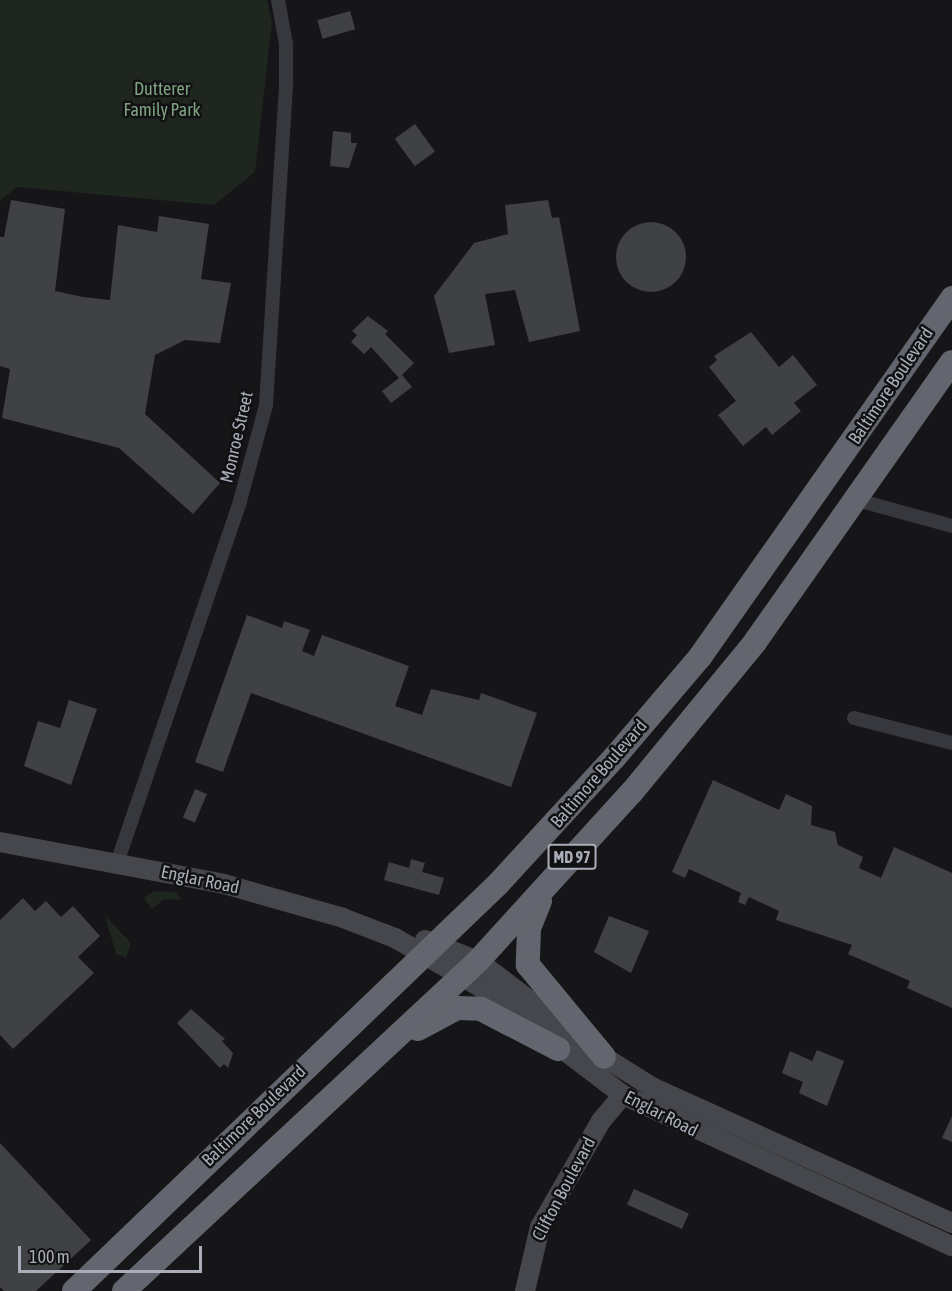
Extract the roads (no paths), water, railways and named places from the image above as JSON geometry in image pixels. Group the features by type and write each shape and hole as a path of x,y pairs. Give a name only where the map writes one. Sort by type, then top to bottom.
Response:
{"highway":[{"name":"Baltimore Boulevard","path":"74,1291 531,850 700,657 952,298"},
{"name":"Baltimore Boulevard","path":"124,1291 366,1063 470,969 558,873 680,736 857,500 952,362"},
{"path":"558,873 529,928 528,965 604,1057"},
{"path":"366,1063 430,1021 463,1007 506,1019 558,1049"}],"main road":[{"name":"Englar Road","path":"0,842 117,863 270,896 428,948 470,969 652,1087 952,1223"},
{"name":"Englar Road","path":"470,969 558,1049 623,1095 952,1246"},
{"name":"Clifton Boulevard","path":"525,1291 533,1246 545,1218 601,1121 623,1095"}],"street":[{"name":"Monroe Street","path":"117,863 242,494 266,405 286,82 286,44 278,0"},
{"path":"857,500 952,525"},
{"path":"854,718 952,743"}],"park label":[{"name":"Dutterer Family Park","path":"162,100"}]}
